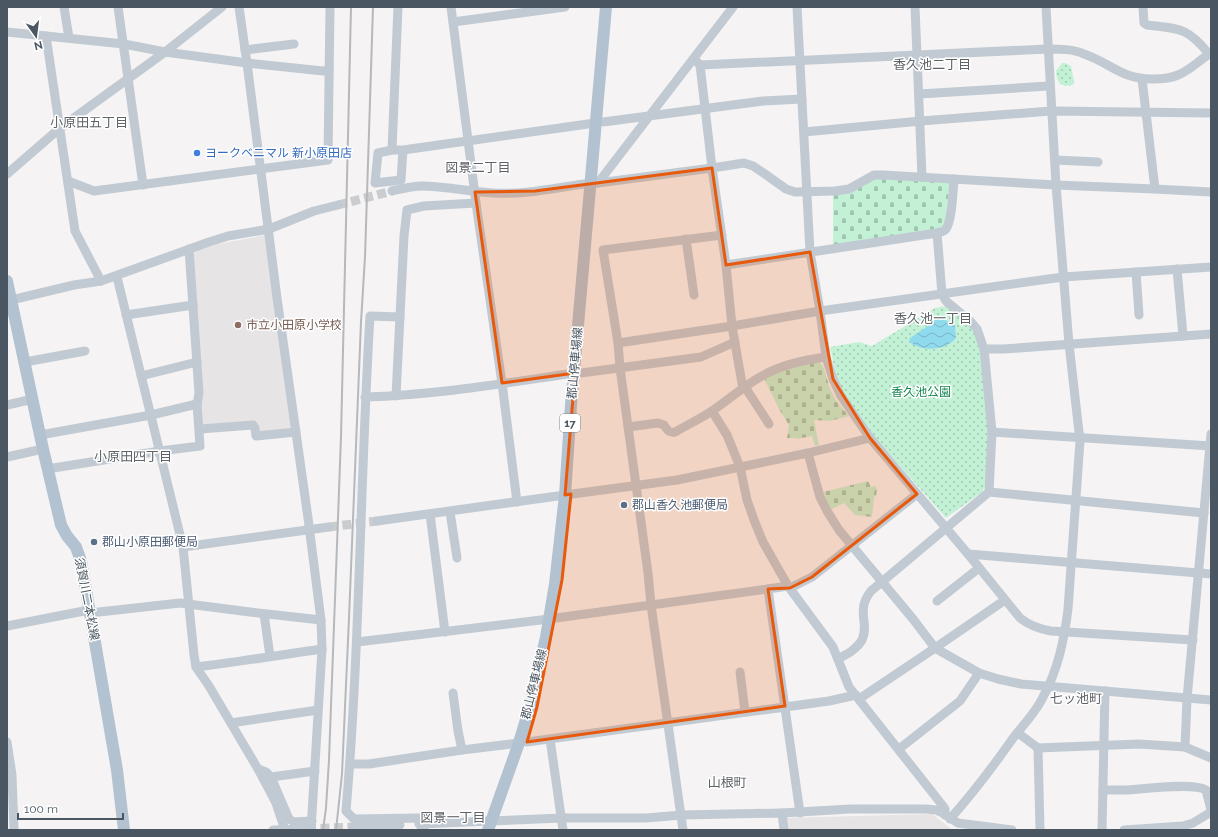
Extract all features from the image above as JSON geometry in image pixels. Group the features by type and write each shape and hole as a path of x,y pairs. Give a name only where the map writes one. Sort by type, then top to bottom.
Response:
{"main road":[{"name":"郡山停車場線","path":"600,123 606,7"},
{"name":"郡山停車場線","path":"494,826 523,742 537,707 553,618 562,580 594,183 613,7"},
{"name":"須賀川二本松線","path":"7,281 9,301 25,362 47,469 61,525 67,536 76,547 81,561 118,770 124,830"}],"street":[{"path":"64,7 68,38"},
{"path":"118,7 143,185"},
{"path":"7,174 60,128 166,52 222,7"},
{"path":"239,7 321,620 322,649 315,772 310,827"},
{"path":"68,181 94,191 328,160 330,7"},
{"path":"392,150 398,7"},
{"path":"451,7 517,502"},
{"path":"454,22 565,7"},
{"path":"594,183 649,116 697,62 733,7"},
{"path":"797,7 810,252 826,357 833,379 841,396 870,438 1020,618 1031,626 1040,629 1065,632 1193,640"},
{"path":"915,7 921,121 922,177"},
{"path":"953,822 967,799 1038,705 1048,687 1062,650 1065,632 1072,562 1079,437 1069,344 1056,186 1049,86 1046,7"},
{"path":"697,62 799,60 1062,49 1082,53 1124,74 1142,79 1162,79 1178,75 1191,69 1210,53 1196,38 1183,30 1147,25 1144,23 1143,7"},
{"path":"7,32 124,44 166,52 247,63 323,71 329,70"},
{"path":"46,36 75,231 101,281"},
{"path":"245,50 294,44"},
{"path":"697,62 705,109 726,265 732,326 744,388 769,424"},
{"path":"1142,79 1155,189"},
{"path":"919,94 1049,86"},
{"path":"403,150 401,180 375,183 378,153 392,150 403,150 763,101 802,99"},
{"path":"804,132 1051,111 1211,113"},
{"path":"1055,160 1098,162"},
{"path":"392,192 420,186 475,192 511,193 744,163 753,166 786,190 795,192 835,191 849,189 874,176 883,174 1056,186 1211,192"},
{"path":"726,265 943,232 948,226 950,218 954,179"},
{"path":"396,396 404,236 407,210 424,206 476,203"},
{"path":"9,301 74,285 116,277 228,236 269,229 314,211 338,205"},
{"path":"938,233 942,294 946,302 970,321 977,329 984,349 992,432 989,492"},
{"path":"683,830 651,604 618,343 603,250 722,235"},
{"path":"686,239 694,295"},
{"path":"47,469 200,446 199,394 189,249"},
{"path":"618,343 820,311 1063,277 1211,267"},
{"path":"1177,269 1183,336"},
{"path":"1136,272 1139,315"},
{"path":"116,277 183,548 196,668 209,686 258,769 276,803 285,830"},
{"path":"126,315 193,305"},
{"path":"400,317 370,316 365,396 357,642 346,812 353,825 423,827 494,826 562,818 646,818 682,815 739,815 850,809 918,808 936,810 953,822 1012,830"},
{"path":"984,349 1004,349 1211,334"},
{"path":"365,396 396,396 701,357 735,342"},
{"path":"25,362 85,351"},
{"path":"628,427 658,423 664,425 671,433 675,432 712,411 760,377 787,365 808,359 826,357"},
{"path":"141,376 197,362"},
{"path":"7,405 33,399"},
{"path":"40,435 151,415 198,404"},
{"path":"712,411 727,435 740,467 747,500 754,520 764,542 789,587 833,647 849,687 946,809 953,822"},
{"path":"200,429 253,425 256,436 296,432"},
{"path":"992,432 1210,446"},
{"path":"1185,747 1187,699 1211,434"},
{"path":"377,522 568,494 677,480 808,453 870,438"},
{"path":"7,457 43,449"},
{"path":"808,453 820,497 839,530 913,619 935,648 979,673 1021,684 1211,700"},
{"path":"838,659 850,653 863,639 863,607 871,591 989,492 1204,513"},
{"path":"357,642 789,587 812,577 917,494"},
{"path":"450,512 457,558"},
{"path":"430,514 445,632"},
{"path":"183,548 329,528"},
{"path":"968,554 1211,574"},
{"path":"938,601 979,568"},
{"path":"768,589 800,812"},
{"path":"350,764 369,764 462,750 858,697 935,648 1005,600"},
{"path":"7,626 89,612 180,603 321,620"},
{"path":"264,614 270,656"},
{"path":"196,668 322,649"},
{"path":"740,672 746,712"},
{"path":"898,749 960,701 979,673"},
{"path":"1102,830 1105,691"},
{"path":"453,693 462,750"},
{"path":"231,723 318,710"},
{"path":"1018,733 1038,748 1139,744 1185,747 1211,758"},
{"path":"550,739 563,830"},
{"path":"7,742 12,775 14,830"},
{"path":"1038,748 1040,830"},
{"path":"258,769 266,772 271,777 289,819 310,827"},
{"path":"271,777 315,772"},
{"path":"1103,790 1127,790 1178,786 1202,787 1206,790 1211,811 1188,824 1175,828 1124,830"},
{"path":"782,813 784,830"},
{"path":"273,830 310,827"}],"highlighted area":[{"path":"712,168 726,265 810,252 833,379 870,438 917,494 812,577 790,588 768,589 785,706 527,742 537,707 562,580 571,494 565,495 575,373 502,383 475,192 535,191"}],"shaded area":[{"name":"市立小田原小学校","path":"266,235 294,428 259,434 257,423 202,424 192,258 196,251 218,244"},
{"path":"932,814 951,829 788,830 786,818"}],"green space":[{"path":"1062,63 1071,66 1074,81 1073,85 1065,86 1060,84 1057,78 1056,71"},
{"path":"874,178 950,181 945,225 942,229 833,245 833,193"},
{"name":"香久池公園","path":"946,306 971,325 979,338 990,425 987,482 982,492 946,518 877,440 847,399 837,380 830,347 859,342 872,346 935,308"},
{"path":"818,361 821,363 825,371 830,389 849,416 830,421 814,420 819,445 815,446 812,436 797,439 787,438 789,425 779,409 764,378 778,372"},
{"path":"868,481 871,487 875,486 877,489 876,496 874,497 872,517 855,515 844,503 830,510 823,492"}],"water":[{"path":"939,318 950,322 955,326 956,338 946,346 933,349 920,347 909,342 910,338"}],"tunnel":[{"path":"338,205 392,191"},
{"path":"329,527 377,521"},
{"path":"307,829 353,827"}],"railway":[{"path":"323,830 329,760 341,437 351,7"},
{"path":"336,830 342,774 365,257 373,7"}],"place":[{"name":"ヨークベニマル 新小原田店","path":"197,153"},
{"name":"市立小田原小学校","path":"238,325"},
{"name":"郡山香久池郵便局","path":"624,505"},
{"name":"郡山小原田郵便局","path":"94,542"}],"district":[{"name":"香久池二丁目","path":"932,64"},
{"name":"小原田五丁目","path":"89,122"},
{"name":"図景二丁目","path":"478,167"},
{"name":"香久池一丁目","path":"933,318"},
{"name":"小原田四丁目","path":"133,456"},
{"name":"七ッ池町","path":"1076,698"},
{"name":"山根町","path":"727,782"},
{"name":"図景一丁目","path":"453,817"}]}
